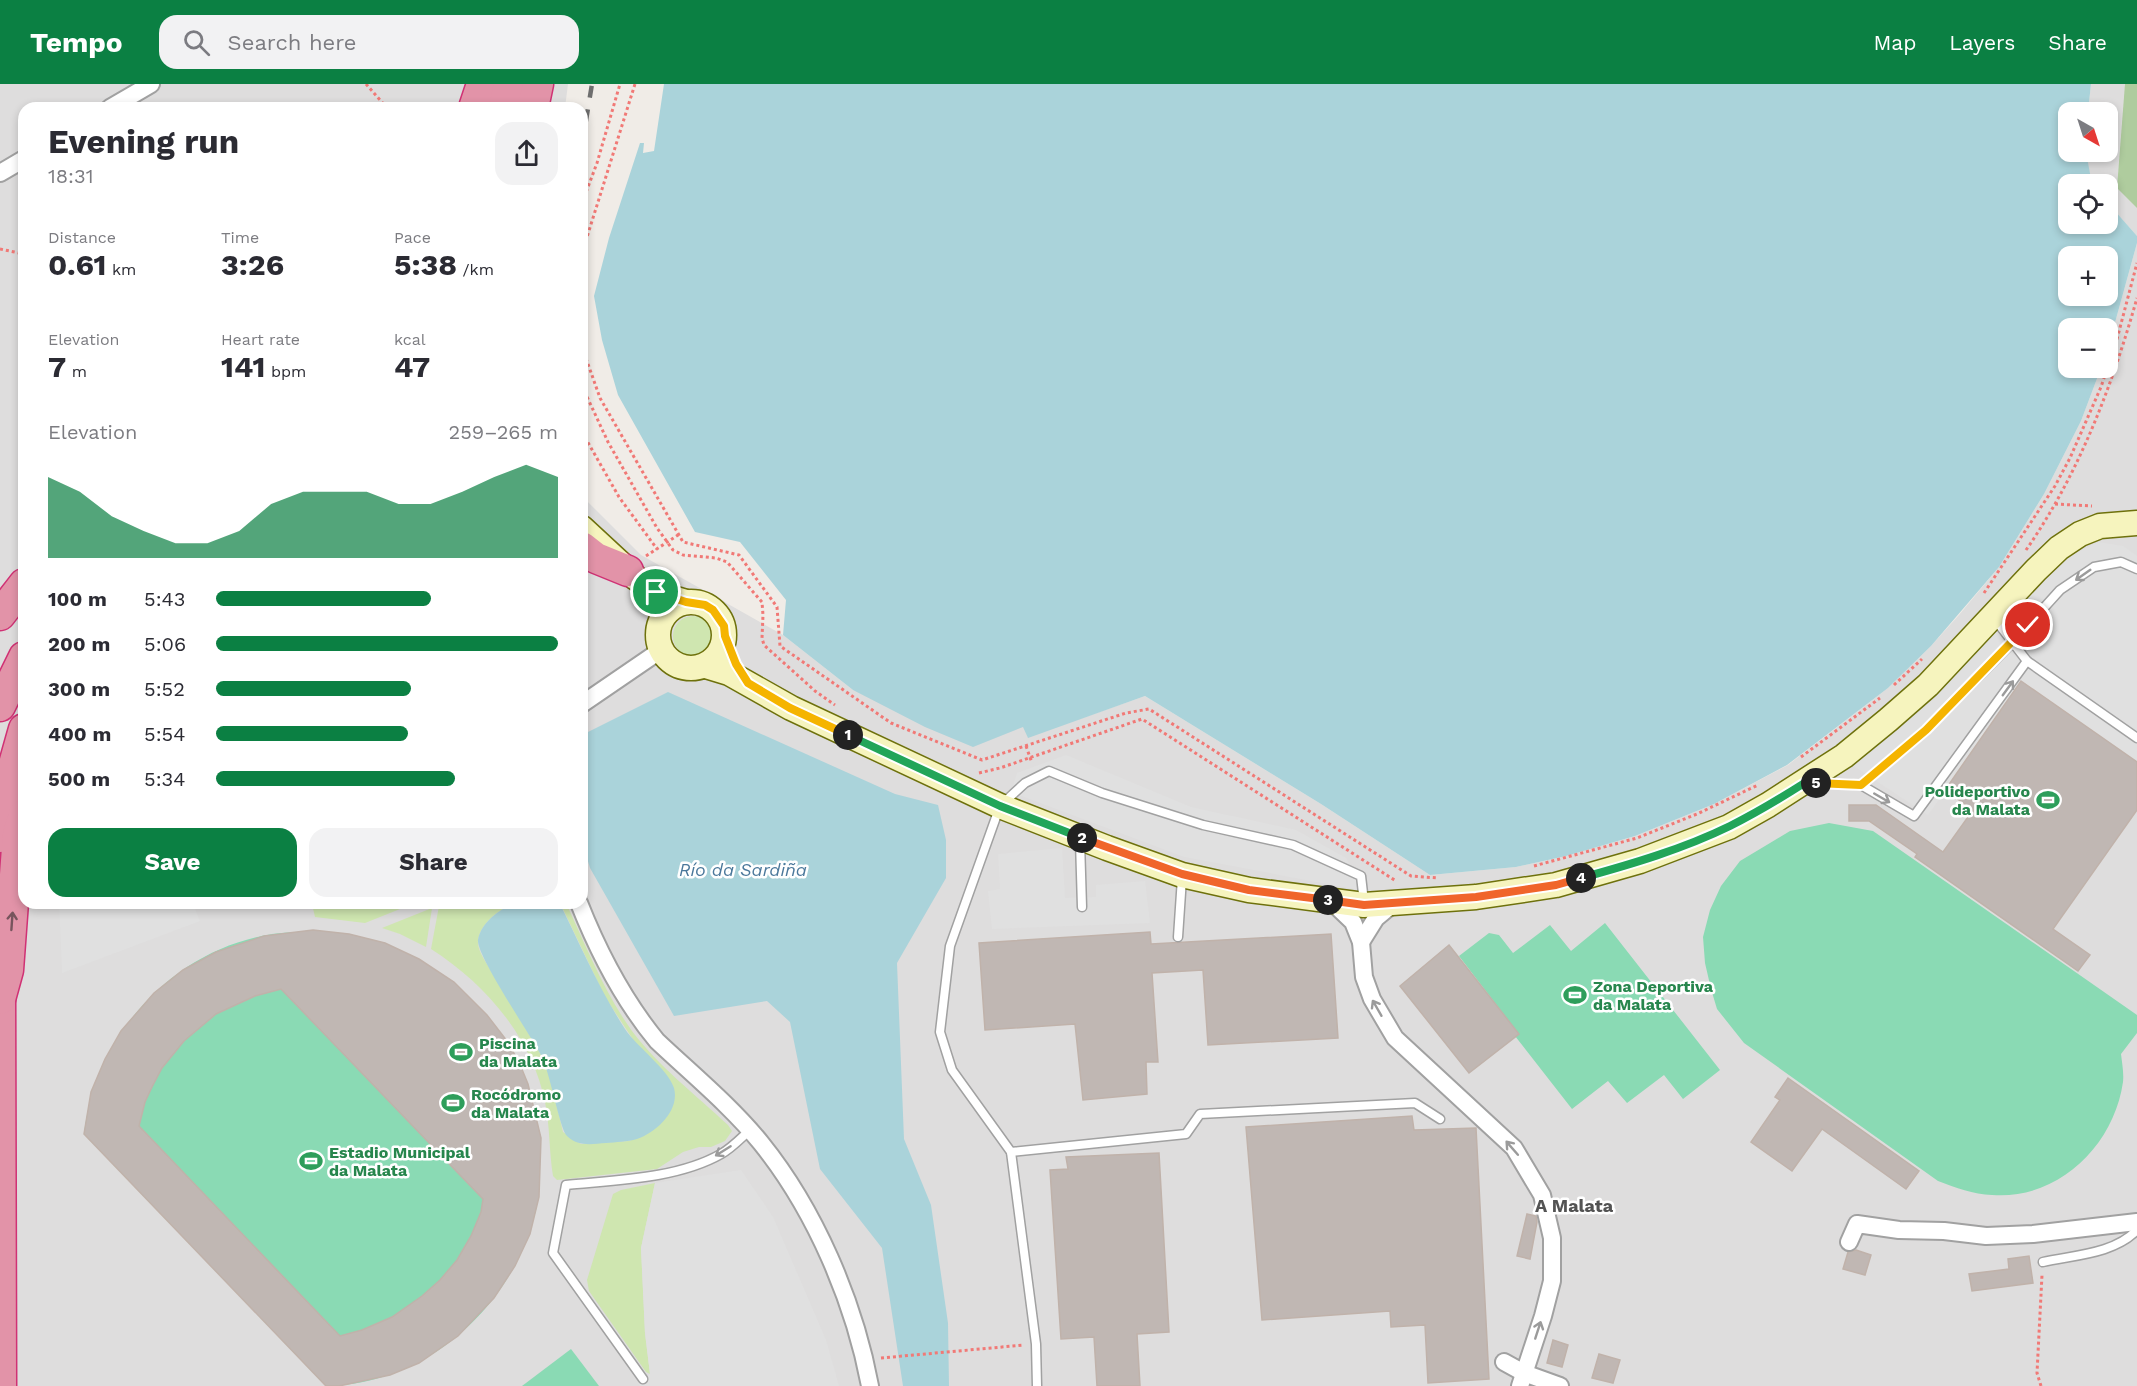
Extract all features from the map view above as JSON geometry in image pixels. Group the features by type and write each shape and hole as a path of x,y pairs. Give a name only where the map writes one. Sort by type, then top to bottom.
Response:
{"highway":[{"path":"476,102 483,84"},
{"path":"505,102 509,84"},
{"path":"534,102 538,84"},
{"path":"554,102 557,84"},
{"path":"588,552 596,558 635,569"},
{"path":"0,615 18,592"},
{"path":"0,706 18,669"},
{"path":"0,837 2,807 18,750"},
{"path":"0,999 8,970 18,834"},
{"path":"0,978 1,1386"}],"main road":[{"path":"635,569 652,610 668,659 677,665 688,669 706,666 729,673 790,708 1000,806 1080,838 1182,874 1249,890 1364,905 1396,893 1476,897 1556,885 1640,861 1729,827 1801,772 1844,756 1904,706 1953,659 1986,607 2059,548 2080,534 2100,526 2137,523"},
{"path":"588,533 635,569 656,592 686,602 696,602 713,610 720,618 736,664 748,683"},
{"path":"660,640 662,620 668,612 686,602"},
{"path":"706,666 723,647 725,636"}],"street":[{"path":"120,102 151,84"},
{"path":"0,173 18,162"},
{"path":"588,699 660,640"},
{"path":"1361,942 1396,893"},
{"path":"1330,900 1353,922 1361,942 1365,977 1372,999 1395,1038 1514,1148 1542,1195 1552,1238 1551,1281 1543,1316 1522,1380"},
{"path":"582,909 603,955 645,1027 750,1130 771,1156 797,1197 823,1244 853,1321 870,1386"},
{"path":"1849,1242 1857,1224 1899,1230 1944,1230 1986,1236 2034,1234 2137,1222"},
{"path":"1504,1362 1522,1380 1560,1386"}],"lane":[{"path":"1861,785 1926,730 2012,644 2060,591 2094,567 2121,562 2137,569"},
{"path":"1986,607 2027,661 2137,738"},
{"path":"1801,772 1861,785 1914,816 2027,661"},
{"path":"1037,1386 1036,1344 1011,1152 952,1070 940,1032 950,946 1000,806 1025,783 1049,771 1102,793 1203,825 1293,845 1361,876 1364,905"},
{"path":"1080,838 1082,907"},
{"path":"1178,937 1182,874"},
{"path":"1011,1152 1186,1134 1200,1114 1415,1103 1440,1119"},
{"path":"642,1379 553,1253 566,1185 656,1175 693,1165 722,1154 750,1130"},
{"path":"2043,1262 2112,1248 2129,1239 2137,1230"}],"path":[{"path":"366,84 382,102"},
{"path":"588,187 620,84"},
{"path":"588,234 635,84"},
{"path":"0,249 18,253"},
{"path":"1986,607 2028,527 2070,458 2101,387 2117,339 2137,263"},
{"path":"2020,558 2063,489 2102,407 2137,298"},
{"path":"588,364 600,398 682,542 739,555 777,608 780,646 891,723 982,760 1126,713 1149,709 1411,876 1441,878"},
{"path":"588,399 608,442 657,528 674,550 683,555 716,558 727,562 762,602 764,645 815,691 838,706"},
{"path":"588,443 619,497 657,549"},
{"path":"635,569 657,549 679,535"},
{"path":"1892,687 1924,657"},
{"path":"1801,772 1884,695"},
{"path":"977,773 1142,719 1396,893"},
{"path":"1026,746 1032,763"},
{"path":"1527,868 1637,838 1761,784"},
{"path":"2041,1386 2037,1373 2043,1262"},
{"path":"895,1357 1036,1344"}],"shaded area":[{"path":"0,84 568,84 566,102 18,102 18,909 588,909 588,502 641,555 783,635 853,690 1024,727 1028,737 1145,696 1321,804 1430,875 1516,867 1566,856 1635,836 1714,804 1788,765 1888,688 1959,615 1999,567 2044,494 2081,421 2097,378 2118,378 2116,318 2137,243 2137,1386 0,1386"},
{"path":"2091,84 2137,84 2137,236 2118,214 2118,174 2090,174 2088,162 2118,162 2118,102 2089,102"},
{"name":"Polideportivo da Malata","path":"2098,542 2123,546 2137,556 2137,762 2022,681 1928,815 1849,763 2010,613 2065,558"},
{"path":"1066,755 1191,807 1296,830 1346,858 1364,891 1184,857 1011,792 1017,773"},
{"path":"1062,848 1065,898 1096,897 1096,885 1145,881 1150,923 992,929 988,891 1000,889 998,854"},
{"path":"59,909 195,909 200,921 62,973"},
{"path":"741,1170 773,1217 826,1340 839,1386 640,1386 638,1383 650,1374 645,1333 641,1248 655,1183"}],"green space":[{"path":"2125,84 2137,84 2137,208 2118,189"},
{"path":"693,616 707,622 713,636 707,650 693,656 679,650 673,636 679,622"},
{"name":"Zona Deportiva da Malata","path":"1829,823 1873,831 2137,1015 2137,1033 2121,1054 2123,1082 2118,1105 2108,1127 2095,1147 2061,1178 2039,1188 2016,1194 1992,1195 1965,1190 1938,1181 1744,1043 1717,1009 1705,963 1703,937 1710,910 1721,886 1740,861 1790,831"},
{"path":"313,909 400,909 365,923 315,917"},
{"path":"430,909 432,909 426,947 382,928"},
{"path":"438,909 503,909 483,928 478,941 479,949 542,1057 552,1084 563,1132 581,1144 629,1141 654,1129 668,1115 634,1041 605,997 563,909 569,909 613,1001 632,1031 653,1056 732,1131 725,1141 711,1147 699,1147 683,1152 657,1169 557,1180 553,1176 548,1120 539,1078 518,1035 488,996 451,963 431,949"},
{"name":"Zona Deportiva da Malata","path":"1605,923 1720,1070 1683,1099 1664,1075 1627,1103 1608,1081 1572,1109 1515,1036 1518,1033 1459,956 1489,933 1499,935 1513,953 1550,925 1571,951"},
{"name":"Estadio Municipal da Malata","path":"295,932 537,1206 526,1242 509,1275 488,1305 462,1332 432,1354 399,1371 364,1382 326,1386 84,1134 92,1095 107,1058 127,1024 153,994 184,969 218,950 255,937"},
{"path":"655,1183 641,1248 645,1333 650,1374 646,1372 589,1291 587,1280 613,1194 621,1190"},
{"path":"571,1349 599,1386 522,1386"}],"water":[{"path":"664,84 2091,84 2089,102 2058,102 2058,162 2088,162 2090,174 2058,174 2058,234 2118,234 2118,214 2137,236 2137,243 2116,318 2058,318 2058,378 2097,378 2081,421 2044,494 1999,567 1931,646 1888,688 1787,765 1714,804 1635,836 1566,856 1516,867 1430,875 1321,804 1145,696 1028,738 1023,727 973,747 925,727 853,690 783,635 786,600 740,542 695,532 618,395 602,340 594,296 609,238 640,143 644,143 643,153 654,151"},
{"name":"Río da Sardiña","path":"668,692 895,794 938,805 946,840 946,878 897,963 904,1139 931,1205 948,1323 949,1386 903,1386 882,1248 820,1169 790,1022 767,1001 674,1016 590,868 588,861 588,732"},
{"path":"503,909 562,909 625,1029 666,1073 674,1088 674,1104 670,1112 659,1126 645,1136 625,1141 585,1144 571,1140 567,1136 541,1055 494,978 480,948 478,940 480,933"}],"building":[{"name":"Polideportivo da Malata","path":"2021,681 2137,762 2137,810 2053,929 2090,955 2078,971 1915,857 1917,854 1869,821 1849,821 1849,805 1876,805 1943,852 1973,810 1945,790"},
{"path":"313,930 349,934 385,943 419,959 454,982 487,1015 507,1041 528,1084 541,1138 539,1197 530,1234 515,1266 494,1298 458,1336 419,1363 390,1375 339,1386 326,1386 84,1134 91,1092 105,1059 121,1031 154,993 183,970 216,952 264,936","holes":["281,989 483,1199 481,1212 471,1236 457,1260 440,1280 392,1317 362,1330 340,1336 139,1126 145,1102 162,1068 184,1041 216,1014 255,996"]},
{"path":"1150,932 1151,944 1331,934 1338,1038 1208,1045 1203,970 1152,973 1158,1062 1146,1062 1147,1094 1083,1100 1075,1024 985,1030 979,943"},
{"path":"1449,945 1519,1034 1469,1073 1400,986"},
{"path":"1788,1078 1919,1171 1906,1189 1822,1129 1792,1171 1751,1142 1780,1100 1775,1097"},
{"path":"1412,1116 1414,1130 1476,1128 1489,1379 1428,1383 1425,1325 1391,1327 1390,1311 1262,1320 1246,1127"},
{"path":"1159,1153 1169,1332 1137,1334 1140,1386 1097,1386 1094,1337 1061,1339 1050,1170 1068,1169 1066,1157"},
{"path":"1527,1214 1536,1216 1537,1222 1530,1259 1517,1256"},
{"path":"1856,1250 1871,1255 1865,1275 1843,1269 1848,1252"},
{"path":"2029,1256 2033,1283 1972,1291 1969,1274 2009,1269 2008,1259"},
{"path":"1553,1340 1568,1345 1562,1367 1547,1363"},
{"path":"1599,1354 1620,1360 1613,1383 1592,1378"}],"railway":[{"path":"588,108 592,84"}],"place":[{"name":"Polideportivo da Malata","path":"2048,800"},
{"name":"Zona Deportiva da Malata","path":"1575,995"},
{"name":"Piscina da Malata","path":"461,1052"},
{"name":"Rocódromo da Malata","path":"453,1103"},
{"name":"Estadio Municipal da Malata","path":"311,1161"}],"district":[{"name":"A Malata","path":"1574,1206"}],"route":[{"path":"656,592 686,602 696,602 713,610 724,626 725,636 736,664 748,683 790,708 1000,806 1107,848 1182,874 1249,890 1364,905 1476,897 1556,885 1640,861 1729,827 1806,782 1861,785 1926,730 2028,625"}]}
